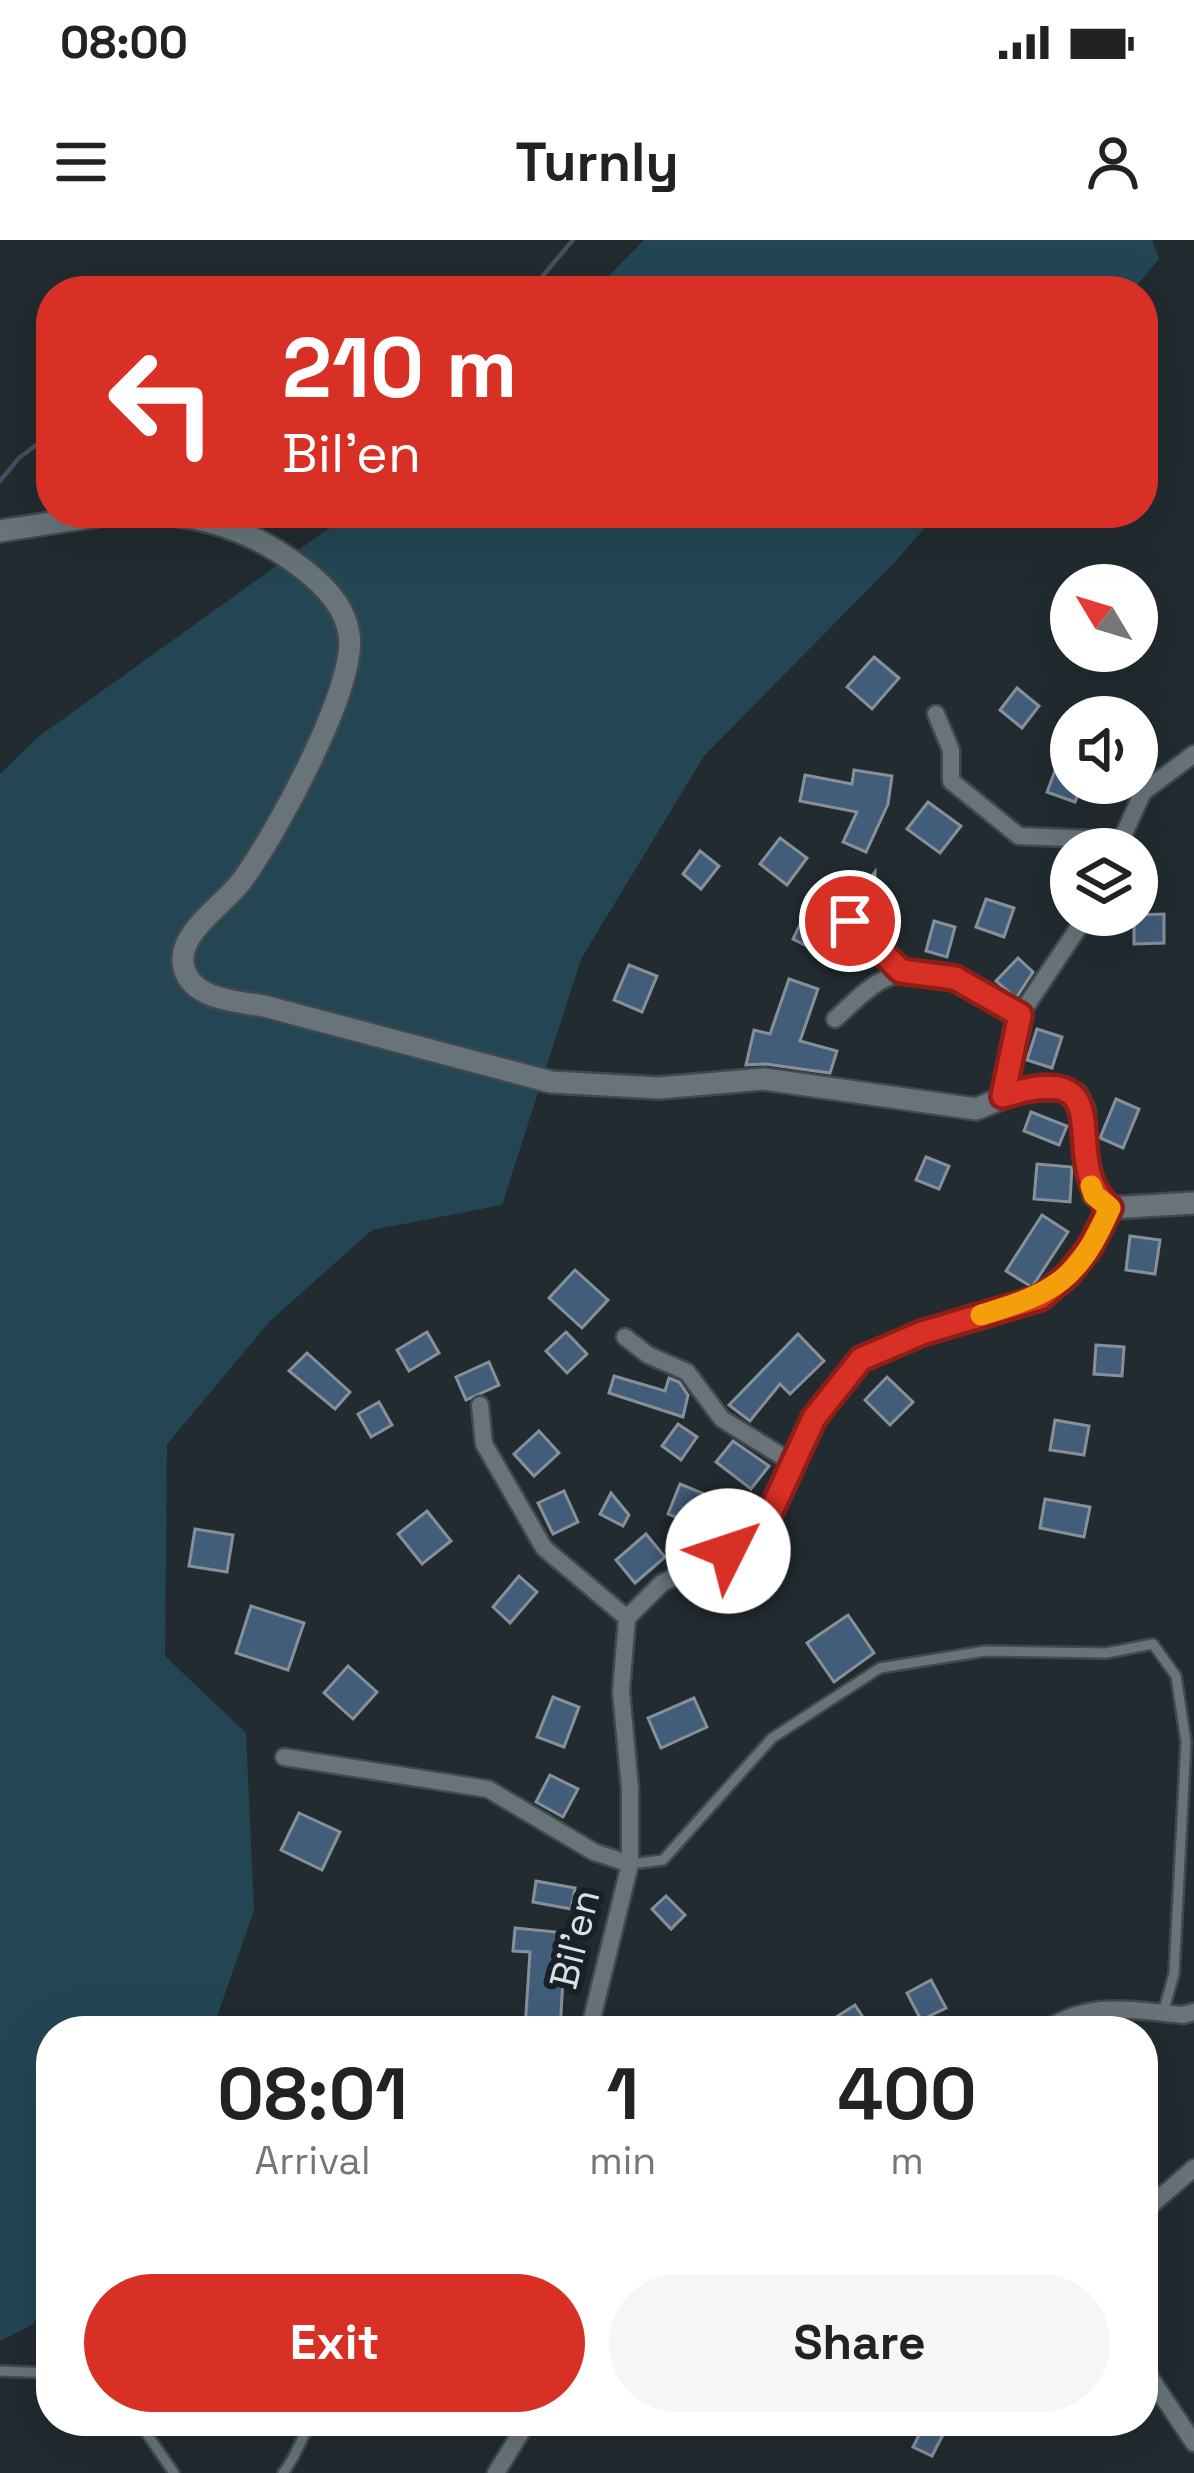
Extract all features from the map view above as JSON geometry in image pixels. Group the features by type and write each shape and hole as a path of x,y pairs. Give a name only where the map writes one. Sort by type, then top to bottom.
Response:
{"street":[{"path":"0,531 36,525"},
{"path":"224,528 261,541 322,583 350,633 350,656 322,735 266,844 239,884 186,945 183,962 199,989 551,1082 659,1088 764,1079 976,1109 1003,1096 1050,1087 1067,1089 1077,1095 1084,1110 1087,1172 1094,1195 1110,1208 1194,1203"},
{"path":"935,714 952,750 951,781 1019,836 1050,837"},
{"path":"1127,828 1143,793 1194,754"},
{"path":"828,905 850,921 873,929 880,950 901,971"},
{"path":"1003,1096 1020,1015 1073,936"},
{"path":"835,1019 875,983 901,971 955,978 1020,1015"},
{"path":"480,1406 484,1444 544,1548 627,1618 662,1583 760,1535 814,1418 861,1359 922,1333 1040,1298 1068,1275 1090,1247 1110,1208"},
{"path":"626,1337 648,1355 687,1372 722,1419 793,1463"},
{"name":"Bil'en","path":"593,2016 630,1864 630,1788 621,1691 627,1618"},
{"path":"284,1757 488,1789 594,1852 630,1864"},
{"path":"1068,2016 1101,2006 1194,2012"},
{"path":"1158,2199 1194,2168"},
{"path":"1158,2389 1194,2443"},
{"path":"496,2473 519,2436"}],"lane":[{"path":"630,1864 663,1860 772,1738 880,1668 985,1651 1106,1653 1153,1644 1176,1676 1186,1742 1174,1974 1163,2013"},
{"path":"0,2371 36,2372"},
{"path":"148,2436 174,2473"},
{"path":"284,2473 298,2454 303,2436"}],"shaded area":[{"path":"644,240 1152,240 1159,259 1145,276 609,276"},
{"path":"329,528 925,528 704,756 581,959 502,1205 372,1230 270,1321 167,1444 165,1656 246,1733 254,1910 217,2016 36,2016 36,2318 0,2341 0,774 38,737"}],"building":[{"path":"874,657 899,678 872,709 847,687"},
{"path":"1017,688 1039,706 1022,728 1000,710"},
{"path":"854,770 892,776 888,804 866,852 843,842 857,812 800,801 805,775 852,784"},
{"path":"928,802 961,826 940,853 907,829"},
{"path":"780,838 807,858 787,885 760,864"},
{"path":"700,851 719,866 701,889 683,874"},
{"path":"875,872 875,882 887,889 873,915 850,905"},
{"path":"986,899 1014,908 1004,937 976,927"},
{"path":"806,912 826,922 813,949 793,939"},
{"path":"1158,914 1164,914 1164,943 1134,944 1134,936 1158,936"},
{"path":"934,921 955,927 947,957 926,951"},
{"path":"1018,958 1033,972 1016,998 996,981"},
{"path":"629,965 657,976 642,1012 614,1000"},
{"path":"789,979 818,989 800,1041 837,1051 830,1073 746,1065 754,1030 770,1034"},
{"path":"1037,1029 1062,1037 1052,1068 1027,1060"},
{"path":"1116,1099 1139,1109 1123,1148 1100,1138"},
{"path":"1031,1112 1067,1126 1059,1145 1024,1131"},
{"path":"926,1157 949,1166 939,1189 916,1180"},
{"path":"1037,1164 1072,1167 1070,1202 1034,1199"},
{"path":"1042,1215 1068,1232 1032,1287 1006,1271"},
{"path":"1130,1236 1160,1240 1155,1274 1126,1270"},
{"path":"575,1270 608,1300 582,1328 549,1298"},
{"path":"427,1332 439,1353 409,1371 397,1350"},
{"path":"566,1332 587,1354 567,1373 546,1351"},
{"path":"798,1334 824,1361 790,1394 780,1384 750,1421 729,1405"},
{"path":"1096,1345 1124,1347 1122,1376 1094,1374"},
{"path":"307,1353 350,1392 335,1409 289,1371"},
{"path":"489,1362 499,1385 466,1400 456,1377"},
{"path":"614,1376 665,1391 669,1378 679,1382 688,1395 683,1417 609,1393"},
{"path":"887,1377 913,1402 890,1425 865,1400"},
{"path":"379,1402 392,1425 371,1437 358,1414"},
{"path":"1055,1420 1089,1426 1084,1455 1050,1450"},
{"path":"678,1424 697,1437 681,1460 662,1446"},
{"path":"539,1431 559,1453 534,1476 514,1454"},
{"path":"733,1441 769,1466 751,1489 716,1462"},
{"path":"680,1484 707,1495 695,1525 668,1514"},
{"path":"564,1491 578,1522 553,1534 538,1503"},
{"path":"611,1493 629,1515 623,1526 600,1514"},
{"path":"1045,1499 1090,1507 1084,1537 1040,1528"},
{"path":"427,1511 451,1541 422,1564 398,1534"},
{"path":"195,1529 233,1535 227,1572 189,1566"},
{"path":"646,1534 665,1557 635,1583 616,1560"},
{"path":"519,1576 537,1592 510,1623 493,1607"},
{"path":"251,1606 304,1623 288,1670 236,1653"},
{"path":"848,1615 874,1653 834,1682 807,1643"},
{"path":"348,1666 377,1692 353,1719 324,1693"},
{"path":"553,1697 579,1707 564,1747 537,1737"},
{"path":"694,1698 707,1727 661,1748 648,1718"},
{"path":"550,1775 578,1789 563,1817 536,1802"},
{"path":"299,1813 340,1832 322,1870 281,1850"},
{"path":"536,1881 575,1888 571,1909 533,1902"},
{"path":"666,1896 685,1915 671,1929 652,1909"},
{"path":"515,1928 556,1932 552,1978 563,1979 561,2016 526,2016 530,1952 513,1951"},
{"path":"931,1980 946,2008 919,2016 907,1993"},
{"path":"855,2005 862,2016 838,2016"},
{"path":"918,2436 942,2436 932,2456 913,2447"}],"waterway":[{"path":"543,276 573,240"},
{"path":"0,481 36,445"}],"slow traffic":[{"path":"981,1315 1040,1298 1068,1275 1090,1247 1110,1208 1094,1195 1091,1186"}],"route":[{"path":"728,1551 760,1535 814,1418 861,1359 922,1333 1040,1298 1068,1275 1090,1247 1110,1208 1094,1195 1087,1172 1084,1110 1077,1095 1050,1087 1003,1096 1020,1015 955,978 901,971 880,950 873,929 850,921"}]}
